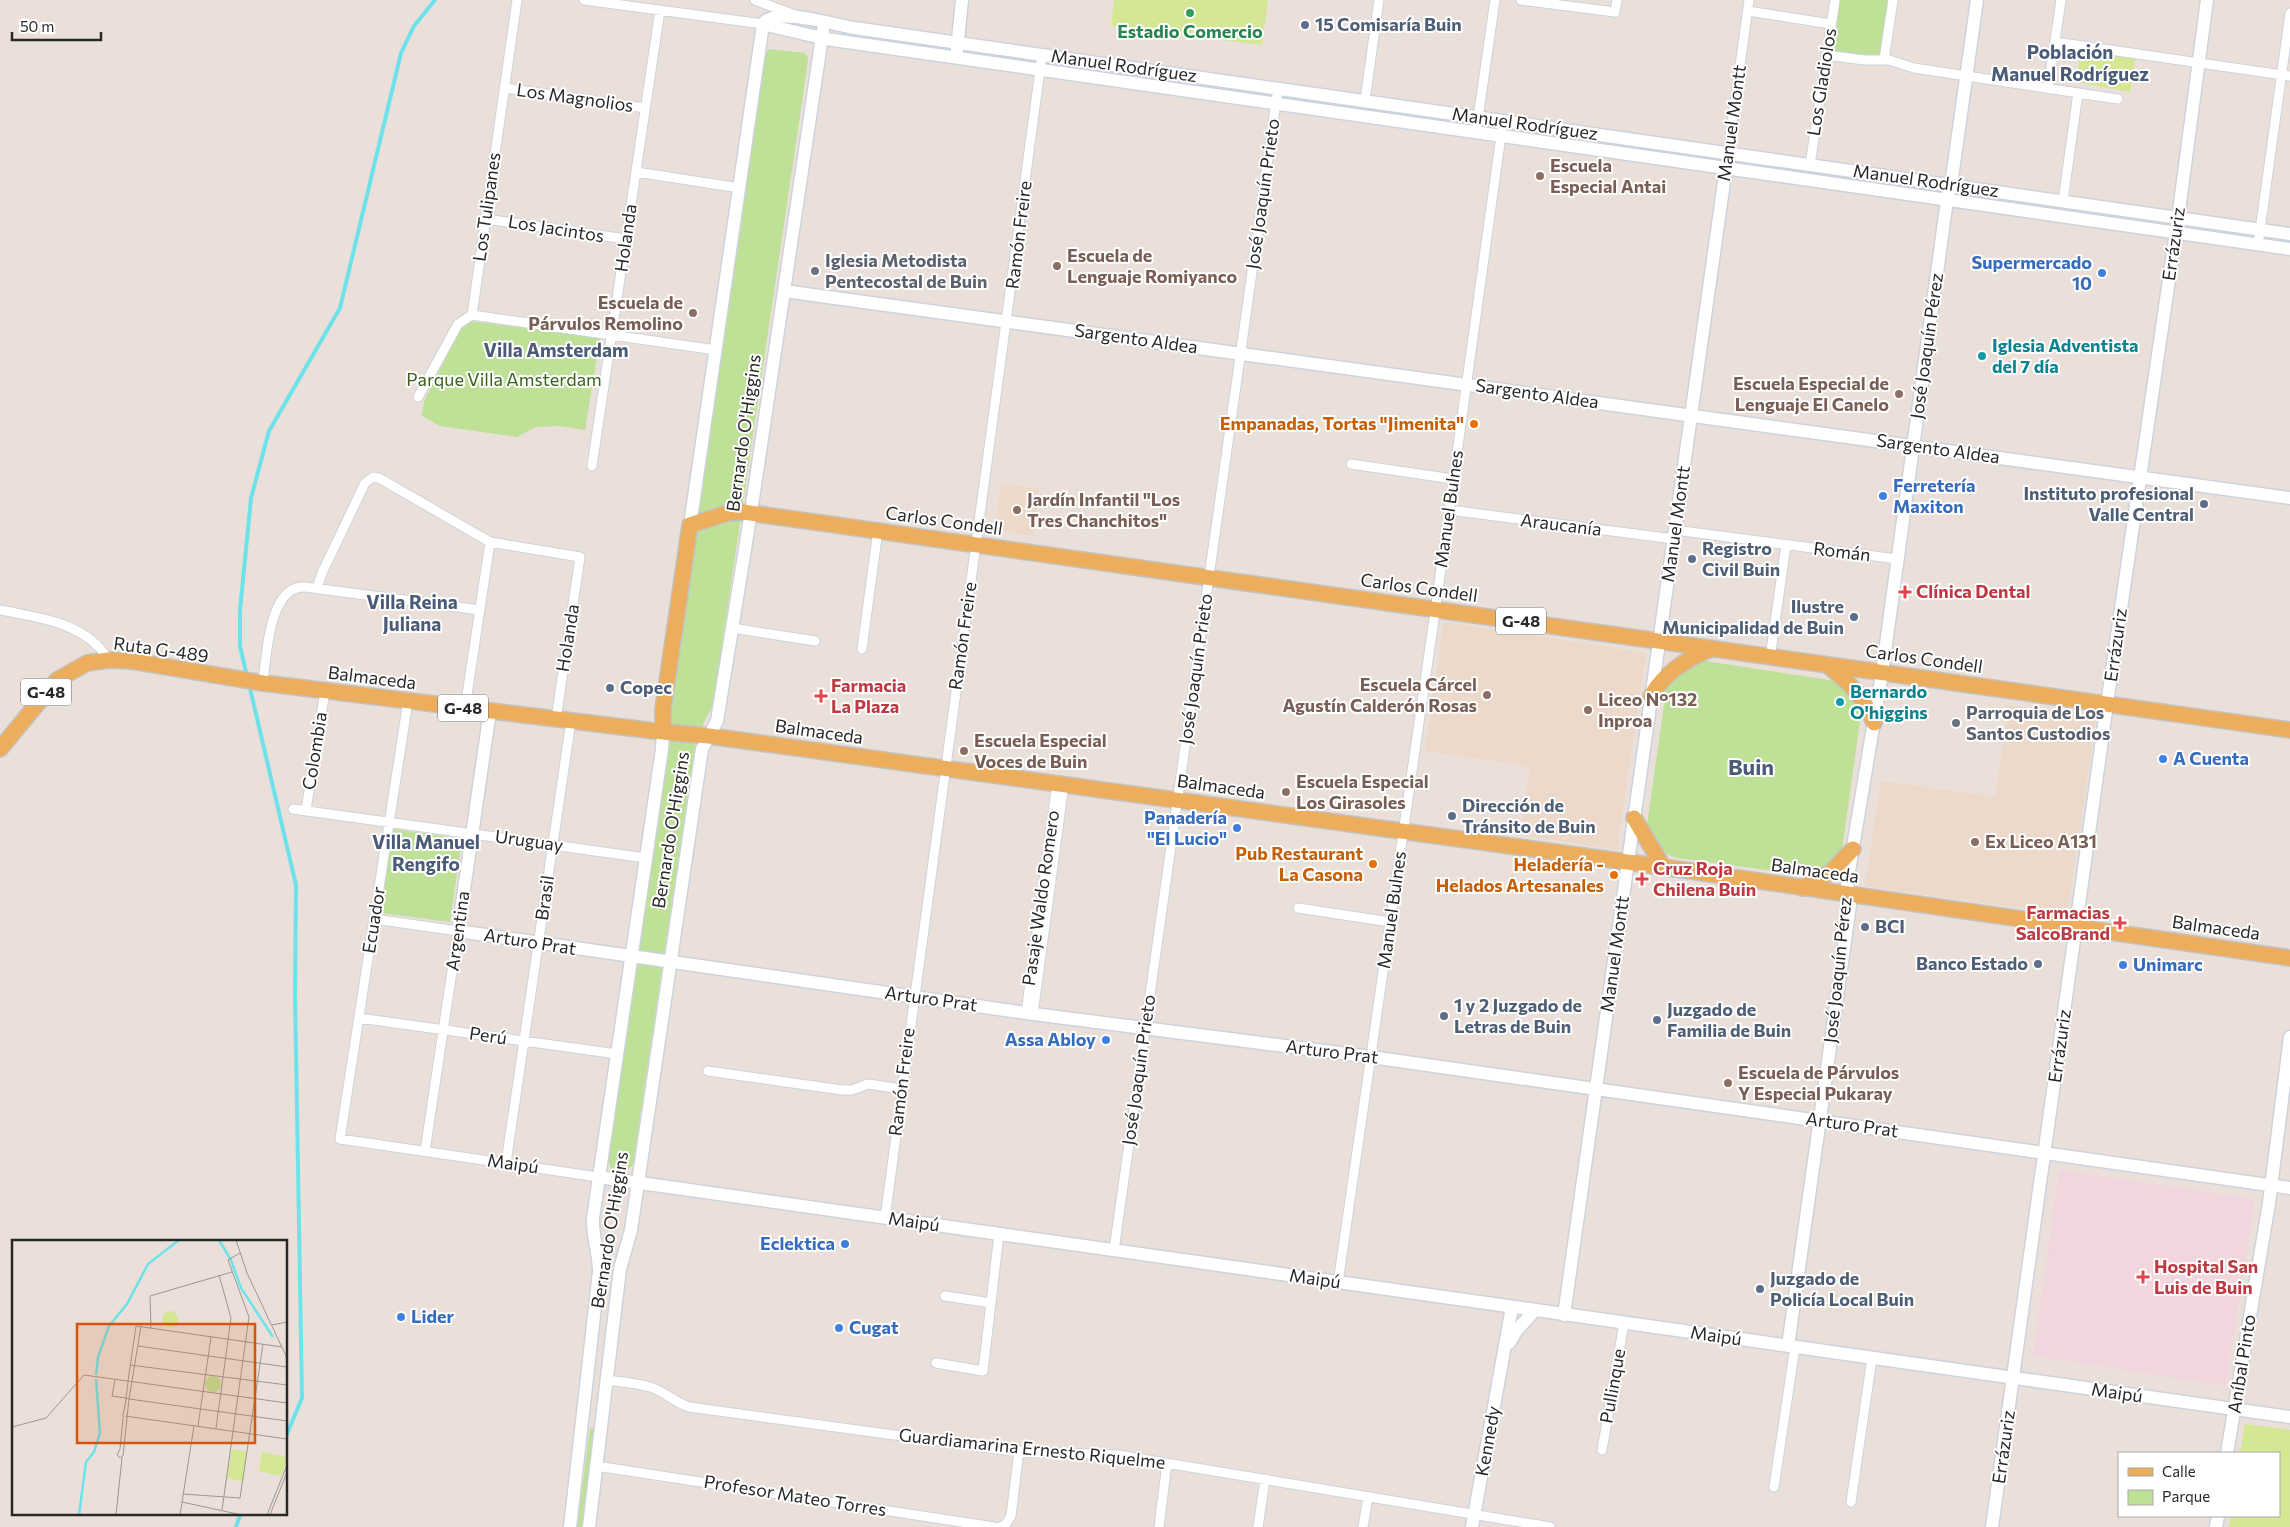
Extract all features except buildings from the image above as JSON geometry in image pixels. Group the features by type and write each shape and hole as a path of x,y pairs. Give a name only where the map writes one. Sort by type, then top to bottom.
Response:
{"main road":[{"name":"G-48","path":"690,524 728,513 751,512"},
{"name":"Carlos Condell","path":"751,512 1659,640 1770,658 2290,730"},
{"name":"Bernardo O'Higgins","path":"663,732 663,709 690,524"},
{"path":"1651,696 1656,687 1671,672 1693,657 1712,649"},
{"name":"Ruta G-489","path":"0,748 57,680 87,663 109,660 132,661 253,682"},
{"path":"1828,665 1842,676 1864,701 1874,723"},
{"name":"Balmaceda","path":"253,682 709,736 1628,862 2290,958"},
{"path":"1634,818 1664,868"},
{"path":"1802,888 1831,872 1853,848"}],"street":[{"name":"Los Tulipanes","path":"472,315 517,0"},
{"name":"Manuel Rodríguez","path":"584,0 763,24 822,38 957,58 2290,250"},
{"path":"755,0 804,18"},
{"path":"957,58 962,0"},
{"path":"1364,100 1378,0"},
{"path":"1476,132 1495,0"},
{"path":"1521,0 1563,3 1615,12 1617,0"},
{"name":"Manuel Montt","path":"1564,1315 1749,0"},
{"name":"Los Gladiolos","path":"1810,165 1835,0"},
{"path":"1884,60 1893,0"},
{"name":"José Joaquín Pérez","path":"1791,1347 1850,905 1847,883 1882,673 1947,200 1951,185 1977,0"},
{"path":"2048,89 2061,0"},
{"name":"Errázuriz","path":"1992,1527 2107,704 2176,233 2207,0"},
{"name":"Holanda","path":"592,466 660,10"},
{"path":"1748,11 1831,24"},
{"path":"2258,245 2286,75 2290,13"},
{"name":"Manuel Rodríguez","path":"763,24 767,19 774,16 804,18 824,23 958,43 2290,234"},
{"name":"Bernardo O'Higgins","path":"589,1527 620,1269 630,1235 702,748 717,721 751,512 824,23"},
{"name":"Bernardo O'Higgins","path":"690,524 763,24"},
{"path":"2055,42 2286,75"},
{"name":"Ramón Freire","path":"885,1218 913,997 1007,321 1042,54"},
{"path":"1826,55 1864,60 1884,60 1914,68 2118,99"},
{"name":"Los Magnolios","path":"504,88 645,108"},
{"name":"José Joaquín Prieto","path":"1114,1250 1278,88"},
{"path":"2064,201 2078,93"},
{"name":"Manuel Bulnes","path":"1338,1283 1503,121"},
{"path":"636,172 740,188"},
{"name":"Los Jacintos","path":"486,219 626,239"},
{"name":"Sargento Aldea","path":"784,290 2290,498"},
{"path":"418,397 458,324 472,315 716,350"},
{"path":"1351,464 1453,479"},
{"path":"317,588 322,573 365,483 370,478 378,478 490,542 465,708"},
{"name":"Araucanía","path":"1449,510 1674,535"},
{"path":"862,649 878,530"},
{"name":"Román","path":"1674,535 1786,545 1897,559"},
{"name":"Holanda","path":"490,542 580,557 563,720"},
{"path":"1770,658 1786,545"},
{"path":"253,682 284,595 294,587 317,588 480,610"},
{"path":"0,610 51,621 79,631 96,643 109,660"},
{"path":"732,628 816,640"},
{"name":"Colombia","path":"306,810 325,691"},
{"name":"Ecuador","path":"340,1139 408,701"},
{"name":"Argentina","path":"425,1151 490,711"},
{"name":"Brasil","path":"506,1163 553,845 563,720"},
{"name":"Bernardo O'Higgins","path":"570,1527 600,1272 592,1225 663,732"},
{"name":"Pasaje Waldo Romero","path":"1029,1014 1061,784"},
{"name":"Uruguay","path":"293,809 646,858"},
{"path":"1298,908 1390,922"},
{"name":"Arturo Prat","path":"374,919 1029,1014 1371,1057 2045,1151 2290,1188"},
{"name":"Perú","path":"359,1018 617,1054"},
{"name":"Aníbal Pinto","path":"2227,1452 2271,1185 2290,1037"},
{"path":"708,1071 842,1090 852,1090 868,1084 901,1089"},
{"name":"Maipú","path":"340,1139 1338,1283 2290,1417"},
{"path":"936,1363 983,1371 999,1234"},
{"path":"945,1296 991,1303"},
{"name":"Kennedy","path":"1473,1521 1512,1307"},
{"name":"Kennedy","path":"1504,1354 1517,1330 1535,1310"},
{"name":"Pullinque","path":"1602,1450 1624,1323"},
{"path":"1774,1487 1791,1347"},
{"path":"1851,1502 1872,1358"},
{"name":"Guardiamarina Ernesto Riquelme","path":"606,1380 650,1387 674,1402 689,1408 1018,1451 1118,1454 1368,1497 1473,1521 1550,1527"},
{"path":"583,1417 601,1419"},
{"path":"1000,1527 1005,1525 1011,1516 1018,1451"},
{"path":"1159,1527 1166,1463"},
{"name":"Profesor Mateo Torres","path":"596,1466 994,1527"},
{"path":"1258,1527 1265,1479"},
{"path":"574,1490 593,1493"},
{"path":"1363,1527 1368,1497"}],"shaded area":[{"name":"Jardín Infantil \"Los Tres Chanchitos\"","path":"1001,483 1040,489 1034,536 994,530"},
{"path":"1444,622 1646,653 1617,850 1520,835 1530,766 1425,751"},
{"name":"Ex Liceo A131","path":"2009,705 2096,717 2067,914 1865,886 1881,781 1995,797"},
{"name":"Hospital San Luis de Buin","path":"2059,1170 2255,1199 2226,1386 2033,1356"}],"green space":[{"name":"Estadio Comercio","path":"1114,0 1268,0 1262,45 1111,26"},
{"path":"1840,0 1889,0 1880,59 1832,52"},
{"path":"769,49 805,53 808,57 807,68 713,706 704,722 694,753 633,1165 625,1172 611,1169 608,1160 697,521 765,54"},
{"path":"2081,50 2135,59 2130,92 2076,82"},
{"name":"Parque Villa Amsterdam","path":"471,321 600,338 585,430 558,426 536,427 517,437 440,426 422,416 424,401 462,326"},
{"path":"1699,660 1835,681 1862,707 1842,850 1831,862 1821,869 1805,875 1677,858 1666,854 1659,847 1647,825 1667,684"},
{"path":"393,829 462,839 450,922 381,913"},
{"path":"2245,1424 2290,1430 2290,1527 2229,1527 2231,1517 2280,1517 2280,1452 2240,1452"},
{"path":"590,1428 595,1429 582,1527 577,1527"}],"waterway":[{"path":"247,677 240,646 240,610 251,498 269,431 340,308 401,53 414,26 435,0"},
{"path":"249,684 296,885 295,995 302,1398 288,1431"},
{"path":"236,1527 241,1514"}],"place":[{"name":"Estadio Comercio","path":"1190,13"},
{"name":"15 Comisaría Buin","path":"1305,25"},
{"name":"Escuela Especial Antai","path":"1540,176"},
{"name":"Escuela de Lenguaje Romiyanco","path":"1057,266"},
{"name":"Iglesia Metodista Pentecostal de Buin","path":"815,271"},
{"name":"Supermercado 10","path":"2102,273"},
{"name":"Escuela de Párvulos Remolino","path":"693,313"},
{"name":"Iglesia Adventista del 7 día","path":"1982,356"},
{"name":"Escuela Especial de Lenguaje El Canelo","path":"1899,394"},
{"name":"Empanadas, Tortas \"Jimenita\"","path":"1474,424"},
{"name":"Ferretería Maxiton","path":"1883,496"},
{"name":"Instituto profesional Valle Central","path":"2204,504"},
{"name":"Jardín Infantil \"Los Tres Chanchitos\"","path":"1017,510"},
{"name":"Registro Civil Buin","path":"1692,559"},
{"name":"Clínica Dental","path":"1905,592"},
{"name":"Ilustre Municipalidad de Buin","path":"1854,617"},
{"name":"Copec","path":"610,688"},
{"name":"Escuela Cárcel Agustín Calderón Rosas","path":"1487,695"},
{"name":"Farmacia La Plaza","path":"821,696"},
{"name":"Bernardo O'higgins","path":"1840,702"},
{"name":"Liceo N°132 Inproa","path":"1588,710"},
{"name":"Parroquia de Los Santos Custodios","path":"1956,723"},
{"name":"Escuela Especial Voces de Buin","path":"964,751"},
{"name":"A Cuenta","path":"2163,759"},
{"name":"Escuela Especial Los Girasoles","path":"1286,792"},
{"name":"Dirección de Tránsito de Buin","path":"1452,816"},
{"name":"Panadería \"El Lucio\"","path":"1237,828"},
{"name":"Ex Liceo A131","path":"1975,842"},
{"name":"Pub Restaurant La Casona","path":"1373,864"},
{"name":"Heladería - Helados Artesanales","path":"1614,875"},
{"name":"Cruz Roja Chilena Buin","path":"1642,879"},
{"name":"Farmacias SalcoBrand","path":"2120,923"},
{"name":"BCI","path":"1865,927"},
{"name":"Banco Estado","path":"2038,964"},
{"name":"Unimarc","path":"2123,965"},
{"name":"1 y 2 Juzgado de Letras de Buin","path":"1444,1016"},
{"name":"Juzgado de Familia de Buin","path":"1657,1020"},
{"name":"Assa Abloy","path":"1106,1040"},
{"name":"Escuela de Párvulos Y Especial Pukaray","path":"1728,1083"},
{"name":"Eclektica","path":"845,1244"},
{"name":"Hospital San Luis de Buin","path":"2143,1277"},
{"name":"Juzgado de Policía Local Buin","path":"1760,1289"},
{"name":"Lider","path":"401,1317"},
{"name":"Cugat","path":"839,1328"}],"district":[{"name":"Población Manuel Rodríguez","path":"2070,63"},
{"name":"Villa Amsterdam","path":"556,350"},
{"name":"Villa Reina Juliana","path":"412,613"},
{"name":"Buin","path":"1751,767"},
{"name":"Villa Manuel Rengifo","path":"426,853"}]}
